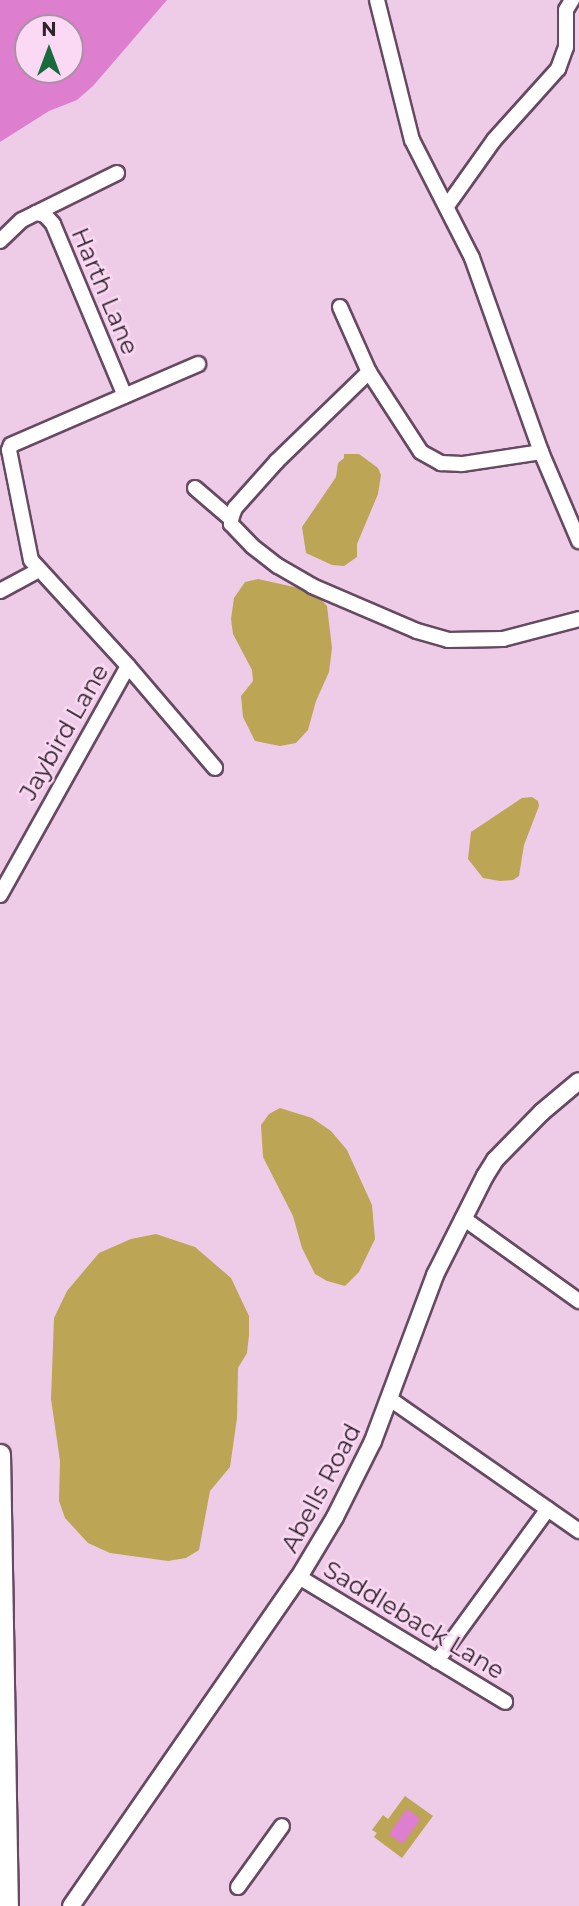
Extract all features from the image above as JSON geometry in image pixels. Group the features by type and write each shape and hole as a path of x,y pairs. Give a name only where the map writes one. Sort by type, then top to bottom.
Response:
{"main road":[{"path":"0,1454 8,1906"}],"street":[{"path":"377,0 403,116 419,158 447,206 472,258 541,452 579,541"},
{"path":"447,206 494,140 558,69 564,56 566,10 572,0"},
{"path":"564,56 579,43"},
{"path":"0,241 22,220 117,173"},
{"name":"Harth Lane","path":"36,213 45,215 52,224 125,396"},
{"path":"340,307 369,372 421,452 441,463 491,461 541,452"},
{"path":"5,449 198,364"},
{"path":"369,372 276,461 235,508 231,523 252,546 278,566 312,586 417,631 448,640 503,639 579,619"},
{"name":"Jaybird Lane","path":"5,449 31,560 128,666 215,768"},
{"path":"195,488 231,519"},
{"path":"0,591 39,570"},
{"name":"Jaybird Lane","path":"0,895 128,666"},
{"name":"Abells Road","path":"71,1906 299,1577 362,1466 390,1399 421,1309 463,1218 495,1160 578,1083"},
{"path":"463,1218 579,1301"},
{"path":"390,1399 579,1531"},
{"path":"437,1661 548,1509"},
{"name":"Saddleback Lane","path":"299,1577 505,1702"},
{"path":"238,1887 282,1826"}],"shaded area":[{"path":"0,0 167,0 93,86 77,100 49,111 0,142"},
{"path":"344,454 359,454 378,468 381,475 378,494 357,544 357,557 344,566 332,565 306,553 302,527 336,477 338,463 344,458"},
{"path":"258,579 303,589 318,596 327,606 332,648 329,672 316,701 308,730 296,743 280,746 255,741 243,717 241,696 253,681 252,670 233,634 231,619 234,598 245,582"},
{"path":"532,797 538,801 539,806 524,845 519,876 513,880 500,881 483,878 468,859 471,832 522,798"},
{"path":"280,1108 312,1118 331,1131 347,1150 372,1205 375,1239 359,1272 345,1286 315,1274 302,1248 293,1216 263,1157 261,1125 269,1114"},
{"path":"156,1234 195,1247 231,1278 249,1316 247,1353 238,1368 237,1418 230,1467 210,1491 199,1550 186,1558 168,1561 110,1553 88,1543 65,1518 59,1501 60,1461 51,1399 54,1318 67,1291 99,1253 131,1239"},
{"path":"405,1796 433,1816 402,1858 374,1837 377,1833 372,1830 383,1815 388,1819"},
{"path":"407,1809 421,1819 403,1844 389,1834"}]}
